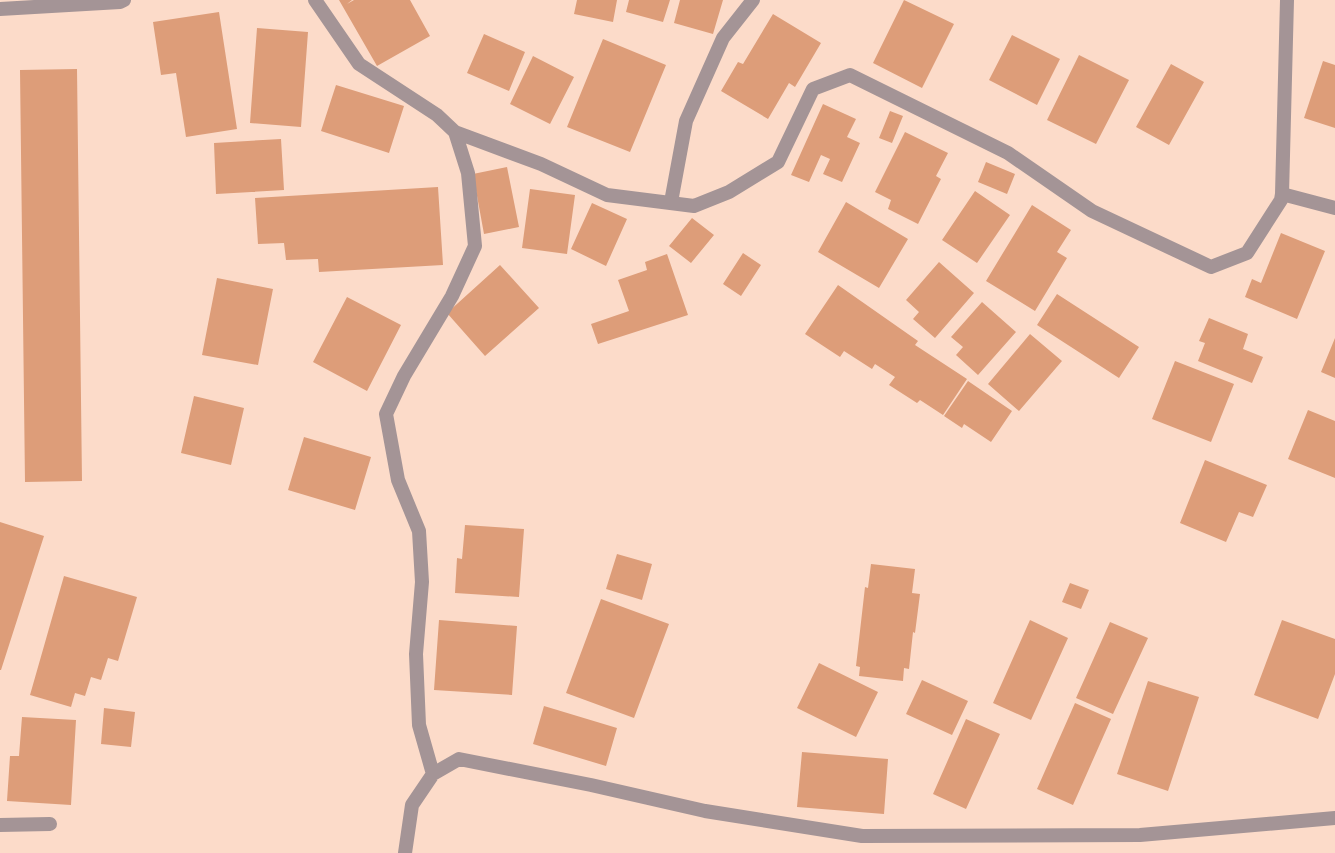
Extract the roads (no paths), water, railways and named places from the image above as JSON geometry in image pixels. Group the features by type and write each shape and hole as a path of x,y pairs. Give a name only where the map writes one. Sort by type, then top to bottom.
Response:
{"street":[{"path":"0,9 124,0"},
{"path":"315,0 359,65 437,115 455,132 541,164 607,195 694,206 729,192 778,162 813,89 850,75 1008,153 1092,211 1211,267 1247,253 1281,200 1287,0"},
{"path":"671,202 686,121 723,38 753,0"},
{"path":"433,774 419,725 416,654 422,582 419,531 398,480 386,414 404,376 452,296 475,246 468,173 455,132"},
{"path":"1282,194 1335,208"},
{"path":"405,853 412,805 433,774 459,759 705,811 862,836 1140,835 1335,818"},
{"path":"0,825 50,824"}]}
